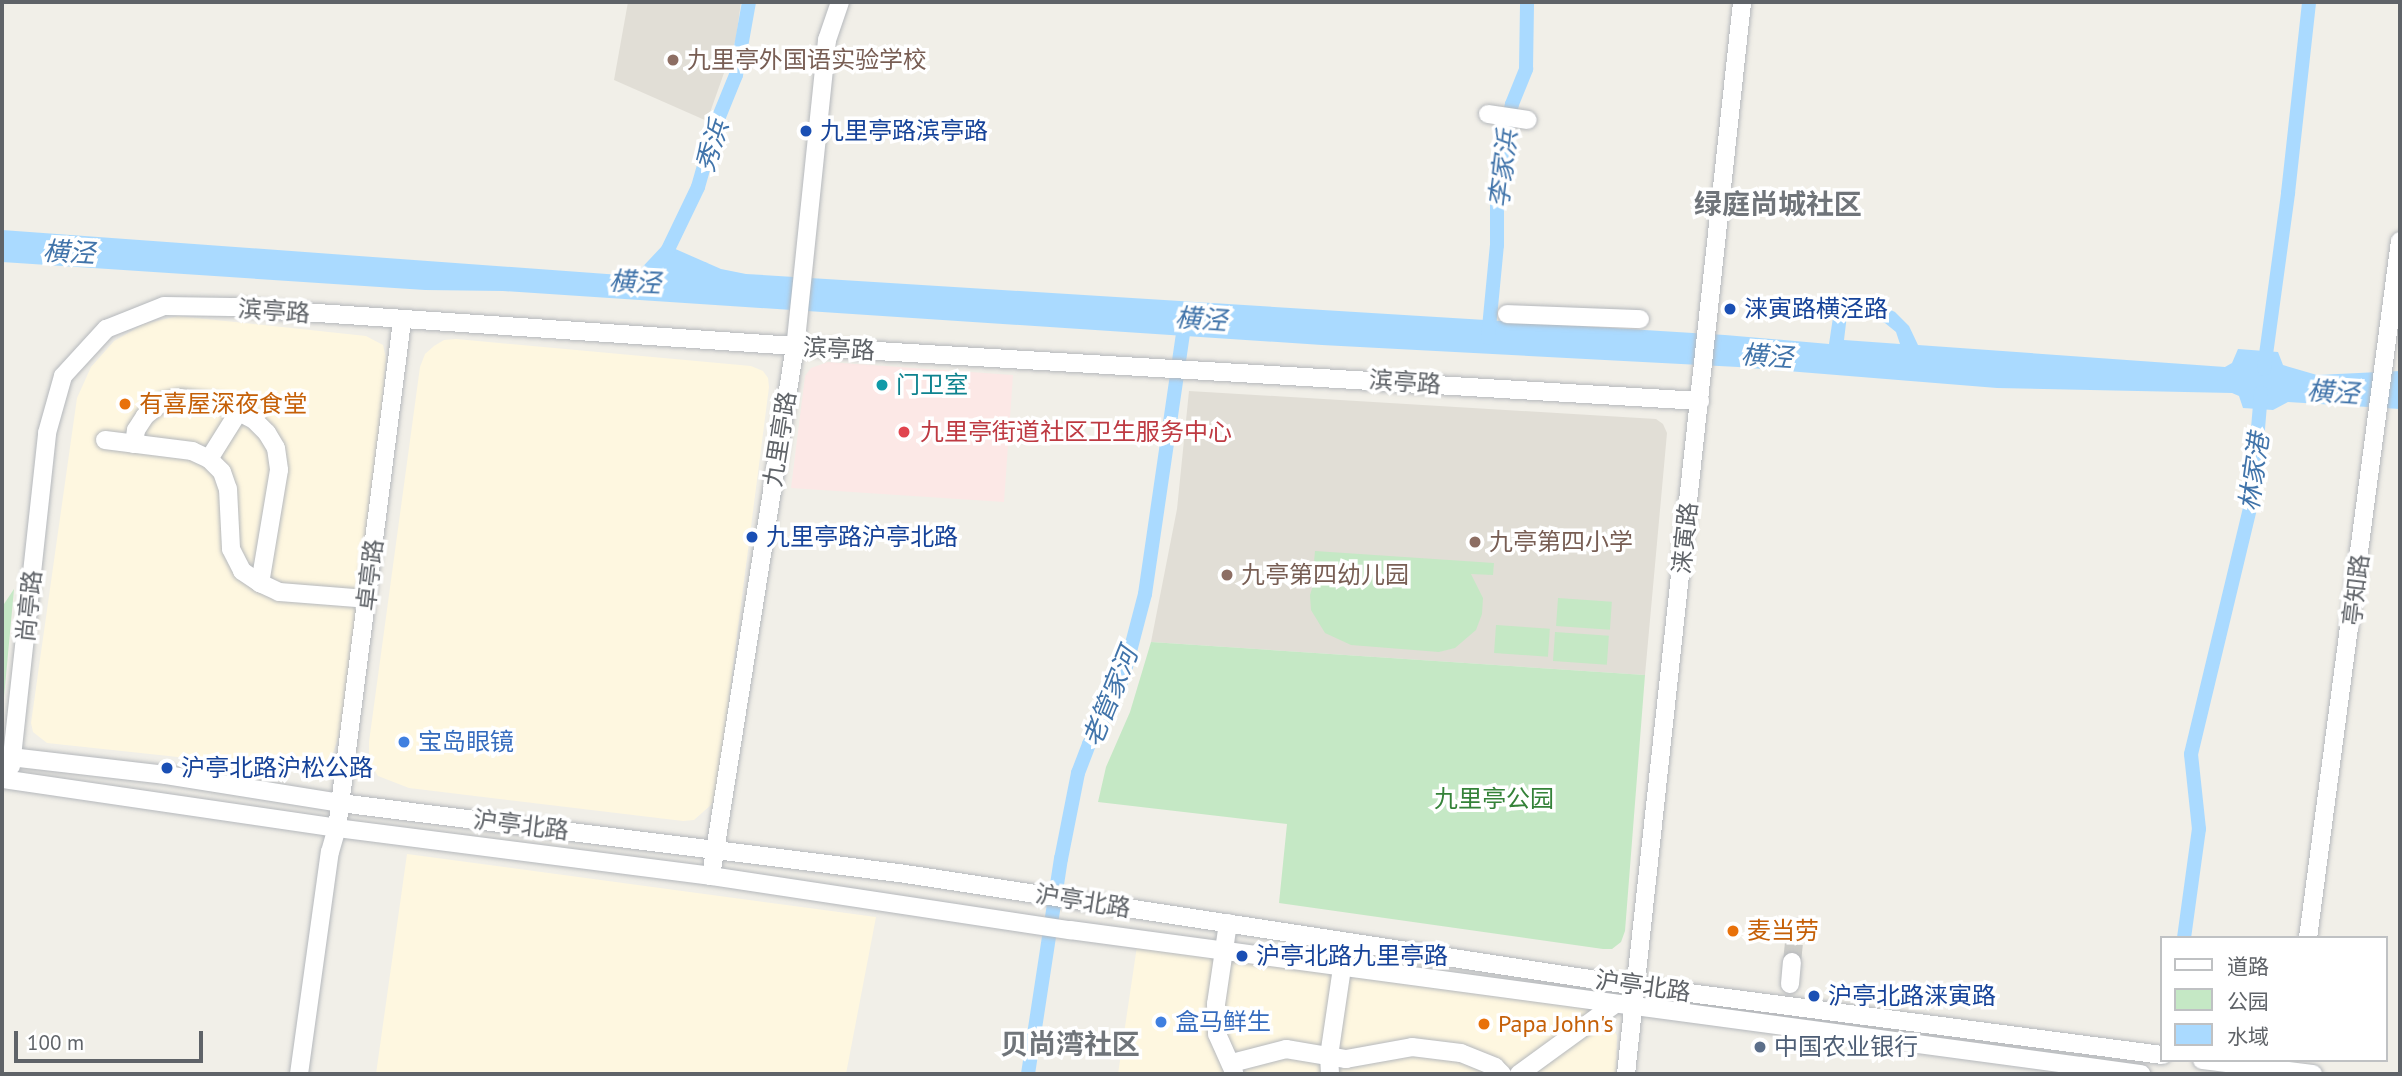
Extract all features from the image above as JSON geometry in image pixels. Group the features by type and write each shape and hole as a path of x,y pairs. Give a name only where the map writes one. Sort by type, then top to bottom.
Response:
{"street":[{"name":"九里亭路","path":"711,876 795,346 827,40 840,2"},
{"name":"涞寅路","path":"1626,1074 1624,1006 1636,986 1742,2"},
{"path":"1488,114 1528,120"},
{"name":"亭知路","path":"2308,936 2350,642 2400,241"},
{"name":"滨亭路","path":"47,433 63,376 106,329 164,306 232,307 402,321 1700,401"},
{"path":"1507,314 1640,319"},
{"name":"卓亭路","path":"299,1074 330,852 337,828 402,321"},
{"path":"134,444 136,430 145,416 162,402 180,398 205,399 239,411 267,433 276,448 279,470 260,583"},
{"path":"209,459 239,411"},
{"name":"尚亭路","path":"5,779 47,433"},
{"path":"105,440 192,451 209,459 222,472 228,489 231,549 242,570 260,583 279,592 367,599"},
{"name":"沪亭北路","path":"7,756 166,775 340,803 715,849 1035,893 1636,986 2160,1055"},
{"name":"沪亭北路","path":"5,779 337,828 711,876 1070,930 2141,1074"},
{"path":"1228,923 1216,1004 1217,1034 1233,1068 1286,1049 1330,1065 1346,1059 1412,1047 1461,1053 1495,1067 1502,1074"},
{"path":"1330,1065 1346,941"},
{"path":"1790,984 1792,962"},
{"path":"1518,1074 1624,1006"},
{"path":"2222,1062 2313,1074"}],"shaded area":[{"name":"九里亭外国语实验学校","path":"628,2 741,2 736,39 707,121 614,80"},
{"path":"178,316 366,336 383,345 386,358 359,675 331,759 318,772 47,743 33,732 31,723 77,398 91,367 114,341 144,324"},
{"path":"444,340 751,366 763,371 768,378 717,791 712,804 694,820 683,821 409,788 378,776 369,762 369,742 420,367 425,354 434,346"},
{"name":"九里亭街道社区卫生服务中心","path":"828,362 1013,375 1004,502 791,488 805,376 811,368"},
{"name":"九亭第四小学","path":"1189,391 1656,419 1663,424 1667,433 1645,675 1151,642 1177,509"},
{"path":"407,854 876,917 846,1074 376,1074"},
{"path":"1137,946 1590,1008 1608,1018 1617,1036 1616,1074 1118,1074"}],"green space":[{"path":"1315,551 1494,563 1493,575 1471,574 1483,598 1482,614 1476,630 1455,648 1439,652 1351,645 1325,633 1311,610 1310,595 1316,576 1325,564 1314,562"},
{"path":"14,589 2,719 2,607"},
{"path":"1558,598 1612,602 1610,630 1556,626"},
{"path":"1496,625 1550,629 1548,657 1494,653"},
{"path":"1555,632 1609,636 1607,665 1553,661"},
{"name":"九里亭公园","path":"1151,642 1645,675 1625,931 1621,942 1612,949 1603,949 1279,903 1287,824 1098,802 1106,767 1130,712"}],"water":[{"name":"横泾","path":"2,230 634,276 664,244 721,269 746,274 1725,335 1829,344 1835,304 1852,300 1874,302 1895,312 1909,326 1918,345 2225,367 2232,363 2238,349 2278,352 2283,365 2317,375 2400,371 2400,409 2288,402 2273,410 2243,408 2239,396 2232,393 1997,388 1738,367 1322,345 503,291 425,290 2,262","holes":["1847,315 1866,316 1885,323 1896,332 1900,344 1844,340"]}],"waterway":[{"name":"秀浜","path":"661,264 698,187 716,124 736,75 749,2"},
{"name":"李家浜","path":"1488,338 1497,245 1497,179 1512,104 1526,69 1527,2"},
{"name":"林家港","path":"2264,369 2288,193 2309,2"},
{"name":"老管家河","path":"1028,1074 1061,859 1078,773 1089,744 1110,708 1123,678 1145,594 1185,319"},
{"name":"林家港","path":"2184,936 2199,829 2191,754 2252,500 2261,392"}],"tunnel":[{"path":"1792,962 1797,914"}],"place":[{"name":"九里亭外国语实验学校","path":"673,60"},
{"name":"九里亭路滨亭路","path":"806,131"},
{"name":"涞寅路横泾路","path":"1730,309"},
{"name":"门卫室","path":"882,385"},
{"name":"有喜屋深夜食堂","path":"125,404"},
{"name":"九里亭街道社区卫生服务中心","path":"904,432"},
{"name":"九里亭路沪亭北路","path":"752,537"},
{"name":"九亭第四小学","path":"1475,542"},
{"name":"九亭第四幼儿园","path":"1227,575"},
{"name":"宝岛眼镜","path":"404,742"},
{"name":"沪亭北路沪松公路","path":"167,768"},
{"name":"麦当劳","path":"1733,931"},
{"name":"沪亭北路九里亭路","path":"1242,956"},
{"name":"沪亭北路涞寅路","path":"1814,996"},
{"name":"盒马鲜生","path":"1161,1022"},
{"name":"Papa John's","path":"1484,1024"},
{"name":"中国农业银行","path":"1760,1047"}],"district":[{"name":"绿庭尚城社区","path":"1778,204"},
{"name":"贝尚湾社区","path":"1070,1044"}]}
